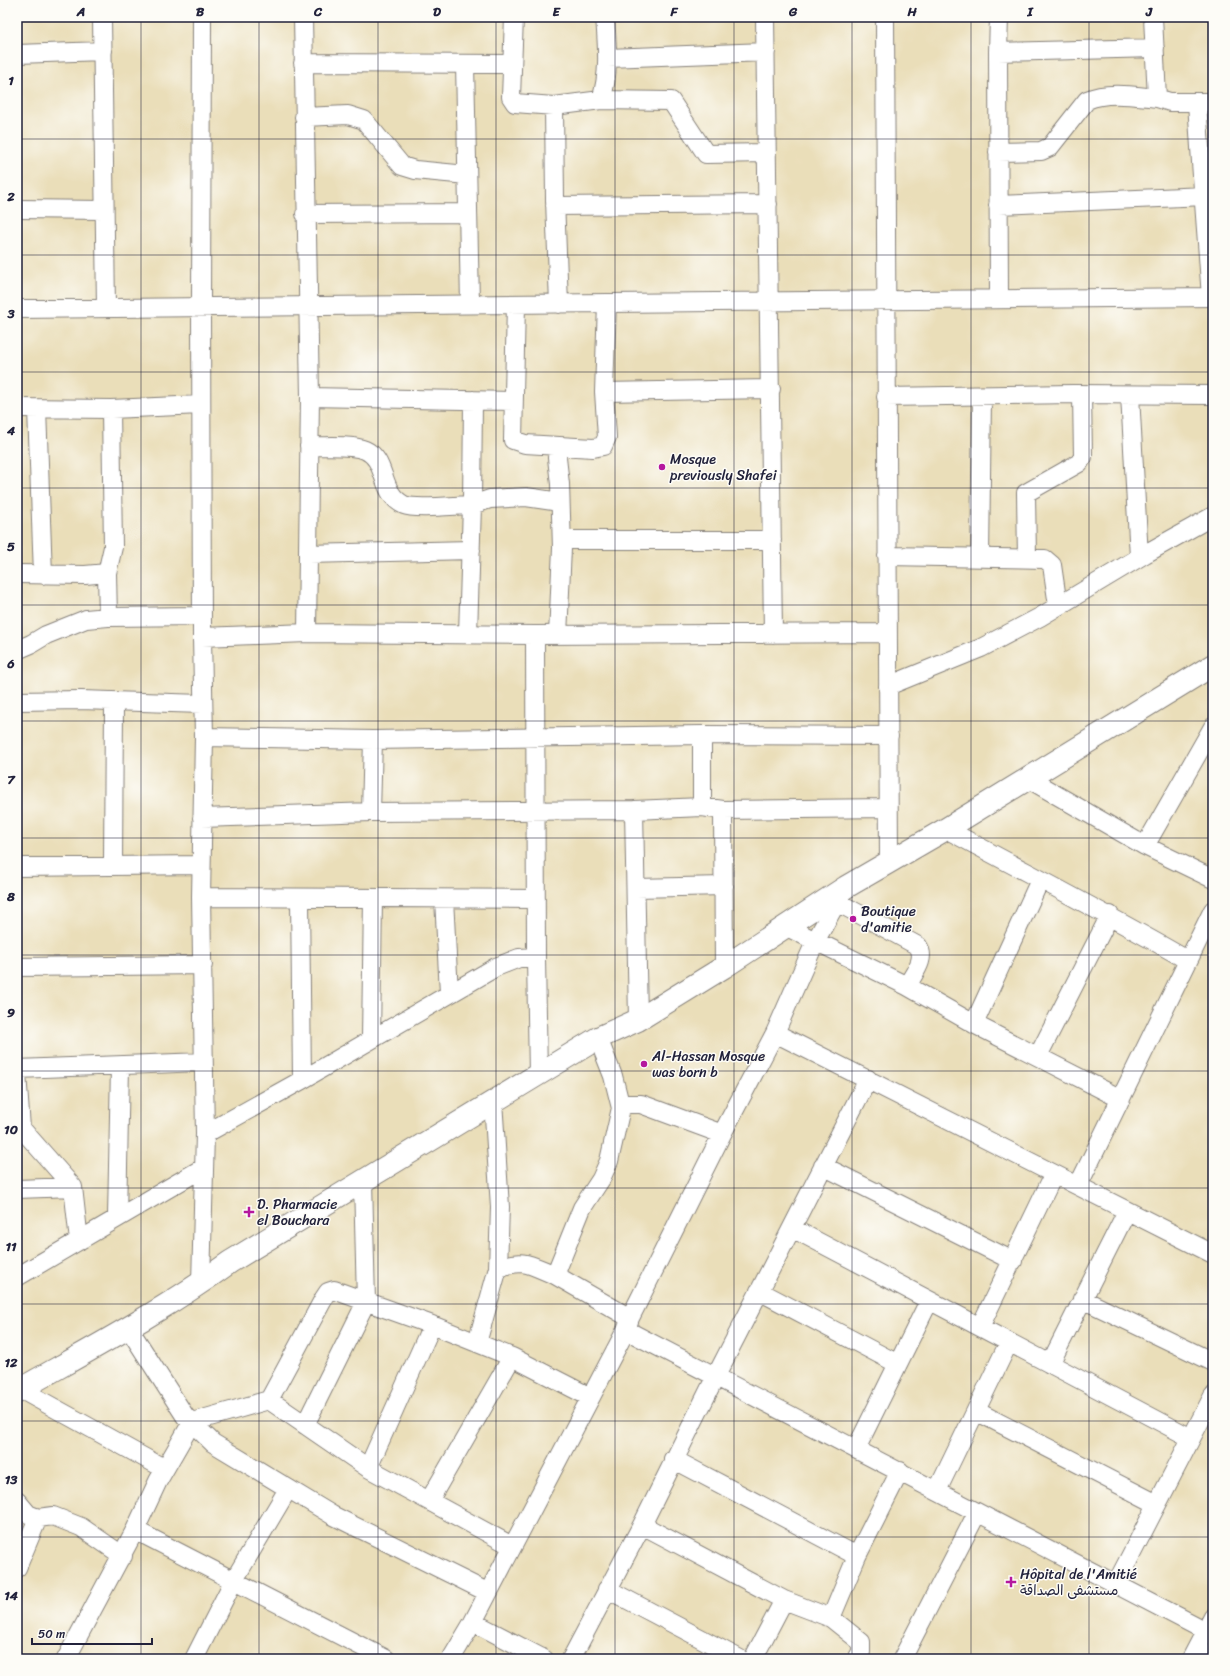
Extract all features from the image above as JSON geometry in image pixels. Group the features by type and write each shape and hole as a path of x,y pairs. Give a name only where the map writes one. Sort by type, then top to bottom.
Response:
{"street":[{"path":"102,17 106,308"},
{"path":"201,1283 205,1134 201,897 204,737 201,616 202,17"},
{"path":"303,17 305,214 310,397 307,633"},
{"path":"514,17 511,97 515,103 554,106 601,100 671,101 706,154 767,153"},
{"path":"601,100 604,91 608,58 605,17"},
{"path":"766,17 773,634"},
{"path":"884,17 889,863"},
{"path":"999,17 999,299"},
{"path":"1153,17 1157,98"},
{"path":"998,52 1155,48"},
{"path":"17,54 103,51"},
{"path":"608,58 766,52"},
{"path":"303,63 512,64"},
{"path":"465,64 470,304"},
{"path":"17,309 1212,297 1205,196 1207,162 1205,102 1170,102 1157,98 1115,95 1092,98 1087,100 1050,147 1041,151 998,152"},
{"path":"554,106 555,206 559,304"},
{"path":"304,117 348,115 364,120 402,166 415,170 467,175"},
{"path":"998,205 1205,196"},
{"path":"555,206 768,204"},
{"path":"17,209 104,210"},
{"path":"305,214 468,213"},
{"path":"516,304 513,440 525,444 593,448 603,446 607,437 604,392 607,303"},
{"path":"604,392 771,389"},
{"path":"886,397 1082,394 1213,395"},
{"path":"1027,558 1026,493 1079,463 1083,457 1082,394"},
{"path":"1130,394 1139,557"},
{"path":"980,558 982,396"},
{"path":"310,397 513,401"},
{"path":"468,634 472,505 473,400"},
{"path":"17,408 111,409 201,405"},
{"path":"37,408 43,575"},
{"path":"108,616 107,573 113,547 111,409"},
{"path":"309,446 364,450 376,458 385,484 393,498 406,506 472,505 490,499 526,496 560,502"},
{"path":"558,446 562,540 558,635"},
{"path":"888,686 981,648 1058,606 1139,557 1213,516"},
{"path":"562,540 772,540"},
{"path":"308,554 470,550"},
{"path":"887,556 1045,559 1051,562 1058,606"},
{"path":"17,574 85,575 107,573"},
{"path":"17,650 46,635 86,619 108,616 201,616"},
{"path":"202,637 307,633 558,635 888,633"},
{"path":"536,635 536,957 538,1075"},
{"path":"18,1390 201,1283 230,1262 598,1038 638,1020 785,926 841,895 889,863 1213,664"},
{"path":"17,701 202,704"},
{"path":"113,866 114,702"},
{"path":"1145,846 1213,727"},
{"path":"204,737 373,740 702,735 889,736"},
{"path":"702,735 702,807"},
{"path":"371,812 373,740"},
{"path":"1027,778 1145,846 1213,879"},
{"path":"202,818 371,812 634,810 702,807 723,810 888,808"},
{"path":"634,810 638,1020"},
{"path":"723,810 724,966"},
{"path":"946,829 1040,880 1110,915 1187,960"},
{"path":"17,867 201,865"},
{"path":"974,1024 1040,880"},
{"path":"636,888 724,886"},
{"path":"451,1659 473,1622 487,1592 628,1324 722,1134 775,1033 816,940 841,895"},
{"path":"841,895 918,946 922,952 922,958 907,986"},
{"path":"201,897 300,899 536,899"},
{"path":"371,1039 373,898"},
{"path":"300,899 302,1080"},
{"path":"444,899 449,993"},
{"path":"1078,1186 1187,960 1213,910"},
{"path":"1038,1056 1110,915"},
{"path":"785,926 907,986 974,1024 1121,1099"},
{"path":"205,1134 302,1080 449,993 507,961 536,957"},
{"path":"17,966 203,965"},
{"path":"775,1033 1213,1254"},
{"path":"555,1275 582,1208 601,1179 608,1162 621,1108 613,1076 598,1038"},
{"path":"17,1069 203,1062"},
{"path":"117,1217 120,1066"},
{"path":"17,1073 20,1128 73,1187 79,1240"},
{"path":"571,1659 642,1525 673,1459 868,1079"},
{"path":"477,1343 498,1268 500,1207 493,1101"},
{"path":"621,1108 627,1104 640,1104 722,1134"},
{"path":"823,1166 1013,1261"},
{"path":"17,1277 117,1217 203,1168"},
{"path":"980,1327 1054,1174"},
{"path":"305,1425 366,1302 363,1181"},
{"path":"17,1189 73,1187"},
{"path":"1050,1364 1126,1211"},
{"path":"792,1228 1191,1438"},
{"path":"498,1268 513,1262 526,1263 555,1275 628,1324 716,1376 1116,1584 1210,1624 1194,1653 1213,1656"},
{"path":"66,1659 123,1556 165,1468 192,1422 269,1400 328,1292 334,1290 432,1325 512,1357 590,1397"},
{"path":"759,1291 898,1364"},
{"path":"1082,1299 1213,1362"},
{"path":"856,1449 929,1301"},
{"path":"368,1468 432,1325"},
{"path":"128,1327 185,1416 213,1443 332,1515 487,1592"},
{"path":"937,1491 1009,1342"},
{"path":"429,1501 512,1357"},
{"path":"18,1390 165,1468"},
{"path":"1116,1584 1213,1396"},
{"path":"269,1400 368,1468 512,1546"},
{"path":"976,1411 1157,1504"},
{"path":"673,1459 857,1556"},
{"path":"831,1618 857,1556 900,1471"},
{"path":"194,1659 234,1580 288,1489"},
{"path":"902,1659 977,1513"},
{"path":"17,1568 25,1514 53,1516 81,1527 123,1556"},
{"path":"642,1525 784,1600 831,1618 861,1642 861,1652 858,1659"},
{"path":"135,1530 386,1659"},
{"path":"607,1589 740,1659"},
{"path":"753,1659 784,1600"},
{"path":"473,1622 544,1659"}],"place":[{"name":"Mosque previously Shafei","path":"662,467"},
{"name":"Boutique d'amitie","path":"853,919"},
{"name":"Al-Hassan Mosque was born b","path":"644,1064"},
{"name":"D. Pharmacie el Bouchara","path":"249,1212"},
{"name":"Hôpital de l'Amitié مستشفى الصداقة","path":"1011,1582"}]}
